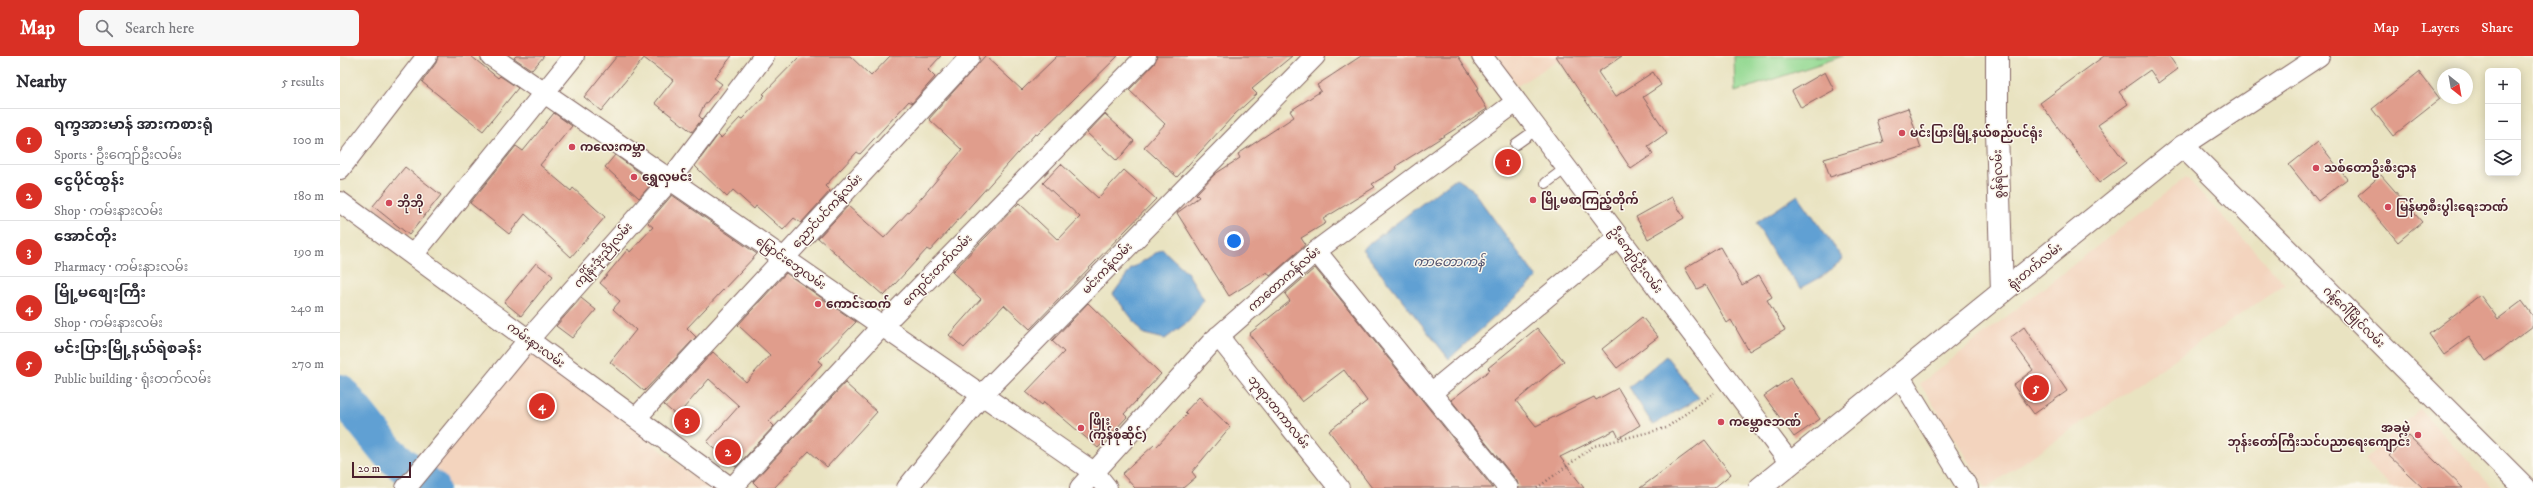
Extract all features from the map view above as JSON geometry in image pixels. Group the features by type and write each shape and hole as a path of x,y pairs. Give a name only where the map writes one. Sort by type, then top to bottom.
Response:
{"street":[{"path":"340,169 426,56"},
{"name":"မြောင်းဘွေလမ်း","path":"491,56 982,395 1101,480"},
{"path":"413,255 574,56"},
{"name":"ကျိန်းဒုံးညိုလမ်း","path":"406,488 529,339 670,180 764,56"},
{"name":"ကျောင်းတက်လမ်း","path":"731,488 882,326 1146,56"},
{"name":"မင်းကန်လမ်း","path":"907,488 982,395 1315,56"},
{"name":"ဦးကျော်ဦးလမ်း","path":"1482,56 1790,463"},
{"name":"စွန်ရဲလမ်း","path":"1997,56 2002,292"},
{"name":"ရုံးတက်လမ်း","path":"1760,488 2183,146 2319,56"},
{"name":"ညောင်ပင်ကန်လမ်း","path":"636,418 969,58"},
{"name":"ကာတောကန်လမ်း","path":"1080,488 1101,480 1218,336 1316,251 1516,102"},
{"name":"ဂန့်ဂေါ်မြိုင်လမ်း","path":"2183,146 2525,488"},
{"name":"ကမ်းနားလမ်း","path":"340,202 731,488"},
{"path":"1431,393 1618,237"},
{"path":"1316,251 1508,488"},
{"name":"ဘုရားတကာလမ်း","path":"1218,336 1339,488"},
{"path":"1899,375 1968,488"}],"lane":[{"path":"1516,144 1537,129"},
{"path":"1546,183 1566,168"}],"path":[{"path":"1538,488 1594,446 1666,428 1729,382"}],"shaded area":[{"path":"1496,56 1565,56 1517,86"},
{"path":"2186,177 2285,284 1986,488 1920,384"},
{"path":"529,344 708,488 452,488 428,468"},
{"name":"အခမဲ့ ဘုန်းတော်ကြီးသင်ပညာရေးကျောင်း","path":"2420,409 2493,488 2391,488 2365,460"}],"green space":[{"path":"1734,56 1843,56 1735,92"}],"water":[{"name":"ကာတောကန်","path":"1456,178 1471,188 1537,278 1449,359 1362,249"},
{"path":"1798,195 1843,259 1823,276 1801,288 1776,258 1756,223"},
{"path":"1162,249 1187,272 1204,300 1189,321 1165,339 1144,334 1113,294 1131,269"},
{"path":"1666,356 1699,398 1653,425 1629,387"}],"building":[{"path":"438,56 471,56 498,78 500,76 518,88 483,131 422,82 436,63"},
{"path":"516,56 544,56 532,70 514,58"},
{"path":"617,56 732,56 714,78 722,84 703,107 699,116 702,119 692,132 655,103 673,80 644,58 601,111 584,97"},
{"path":"800,56 850,56 871,76 890,56 941,56 928,70 935,77 912,103 909,101 860,154 857,152 825,186 830,191 801,223 794,218 783,230 756,206 754,209 733,190 727,197 695,166 718,135 721,138 740,118 742,119 765,95 763,94"},
{"path":"985,56 1022,90 1057,56 1118,56 1037,135 1035,134 930,251 927,249 884,296 818,238 848,206 884,238 923,196 962,150 929,119"},
{"path":"1157,56 1292,56 1252,89 1257,94 1234,115 1177,177 1144,147 1165,124 1129,90 1154,64"},
{"path":"1361,56 1458,56 1479,88 1476,90 1487,109 1396,166 1397,169 1372,184 1375,187 1323,219 1326,223 1301,238 1305,244 1303,247 1270,276 1267,272 1229,296 1177,213 1199,197 1196,194 1215,174 1240,158 1238,154 1294,117 1290,111 1321,91 1317,85"},
{"path":"1556,56 1622,56 1598,72 1615,97 1653,72 1661,85 1643,97 1667,133 1648,146 1653,154 1631,169"},
{"path":"2104,56 2169,56 2178,69 2159,83 2150,70 2119,92 2128,104 2098,125 2126,163 2099,183 2040,103"},
{"path":"1825,72 1834,90 1801,108 1792,91"},
{"path":"2419,72 2437,95 2437,101 2393,136 2372,109"},
{"path":"1908,108 1921,148 1830,177 1824,159 1883,142 1876,119"},
{"path":"554,113 572,126 540,165 571,191 573,188 605,217 571,257 525,214 509,234 470,203 516,146 523,151"},
{"path":"1105,114 1134,141 1117,161 1087,133"},
{"path":"2318,142 2347,179 2318,201 2289,165"},
{"path":"615,155 653,182 639,198 605,167"},
{"path":"1061,164 1098,198 1124,170 1156,199 1030,329 1004,305 964,348 949,335 981,299 952,272 1019,203 1058,240 1080,217 1043,183"},
{"path":"405,167 441,195 409,235 373,206"},
{"path":"2381,175 2422,222 2398,242 2358,195"},
{"path":"672,195 757,254 687,328 696,337 644,391 610,362 636,330 613,309 620,301 600,283 628,249 630,252 653,227 648,223"},
{"path":"1672,197 1684,218 1648,239 1636,217"},
{"path":"1720,247 1742,285 1759,275 1772,297 1767,300 1785,330 1749,351 1731,320 1727,323 1705,285 1697,289 1685,268"},
{"path":"536,263 553,276 521,316 504,302"},
{"path":"1315,268 1493,488 1372,488 1329,431 1367,401 1344,370 1302,402 1249,334 1290,301 1285,294"},
{"path":"786,273 856,322 818,361 822,364 769,421 774,426 736,467 707,442 739,406 709,379 677,416 664,405 713,352 746,382 770,355 738,325"},
{"path":"2480,295 2498,319 2522,301 2533,316 2533,326 2486,361 2469,337 2444,355 2429,334"},
{"path":"581,298 596,310 572,338 556,326"},
{"path":"1088,303 1161,374 1124,414 1127,417 1098,448 1044,402 1042,405 1026,392 1064,352 1052,341"},
{"path":"1642,317 1658,337 1617,368 1602,349"},
{"path":"2024,327 2067,391 2034,414 2013,385 2033,370 2010,338"},
{"path":"1537,328 1564,361 1516,401 1536,426 1594,397 1596,400 1618,388 1640,425 1619,438 1615,430 1560,457 1584,488 1519,488 1517,481 1451,400 1490,370 1488,368"},
{"path":"1790,378 1820,419 1794,437 1764,396"},
{"path":"845,383 877,412 827,467 809,451 774,488 759,488 753,482"},
{"path":"1199,397 1230,427 1192,472 1196,477 1183,488 1135,488 1122,474 1154,445 1156,447 1187,414 1185,412"},
{"path":"2409,436 2463,488 2423,488 2389,456"},
{"path":"1705,440 1731,474 1714,488 1640,488"}],"waterway":[{"path":"340,392 389,453 431,488"}],"place":[{"name":"မင်းပြားမြို့နယ်စည်ပင်ရုံး","path":"1902,133"},
{"name":"ကလေးကမ္ဘာ","path":"572,147"},
{"name":"ရက္ခအားမာန် အားကစားရုံ","path":"1508,162"},
{"name":"သစ်တောဦးစီးဌာန","path":"2316,168"},
{"name":"ရွှေလှမင်း","path":"634,177"},
{"name":"မြို့မစာကြည့်တိုက်","path":"1533,200"},
{"name":"ဘိုဘို","path":"389,203"},
{"name":"မြန်မာ့စီးပွါးရေးဘဏ်","path":"2388,207"},
{"name":"ကောင်းထက်","path":"818,304"},
{"name":"မင်းပြားမြို့နယ်ရဲစခန်း","path":"2036,388"},
{"name":"မြို့မစျေးကြီး","path":"542,406"},
{"name":"အောင်တိုး","path":"687,421"},
{"name":"ကမ္ဘောဇဘဏ်","path":"1721,422"},
{"name":"ဖြိုး (ကုန်စုံဆိုင်)","path":"1081,428"},
{"name":"အခမဲ့ ဘုန်းတော်ကြီးသင်ပညာရေးကျောင်း","path":"2418,435"},
{"name":"ငွေပိုင်ထွန်း","path":"728,452"}]}
